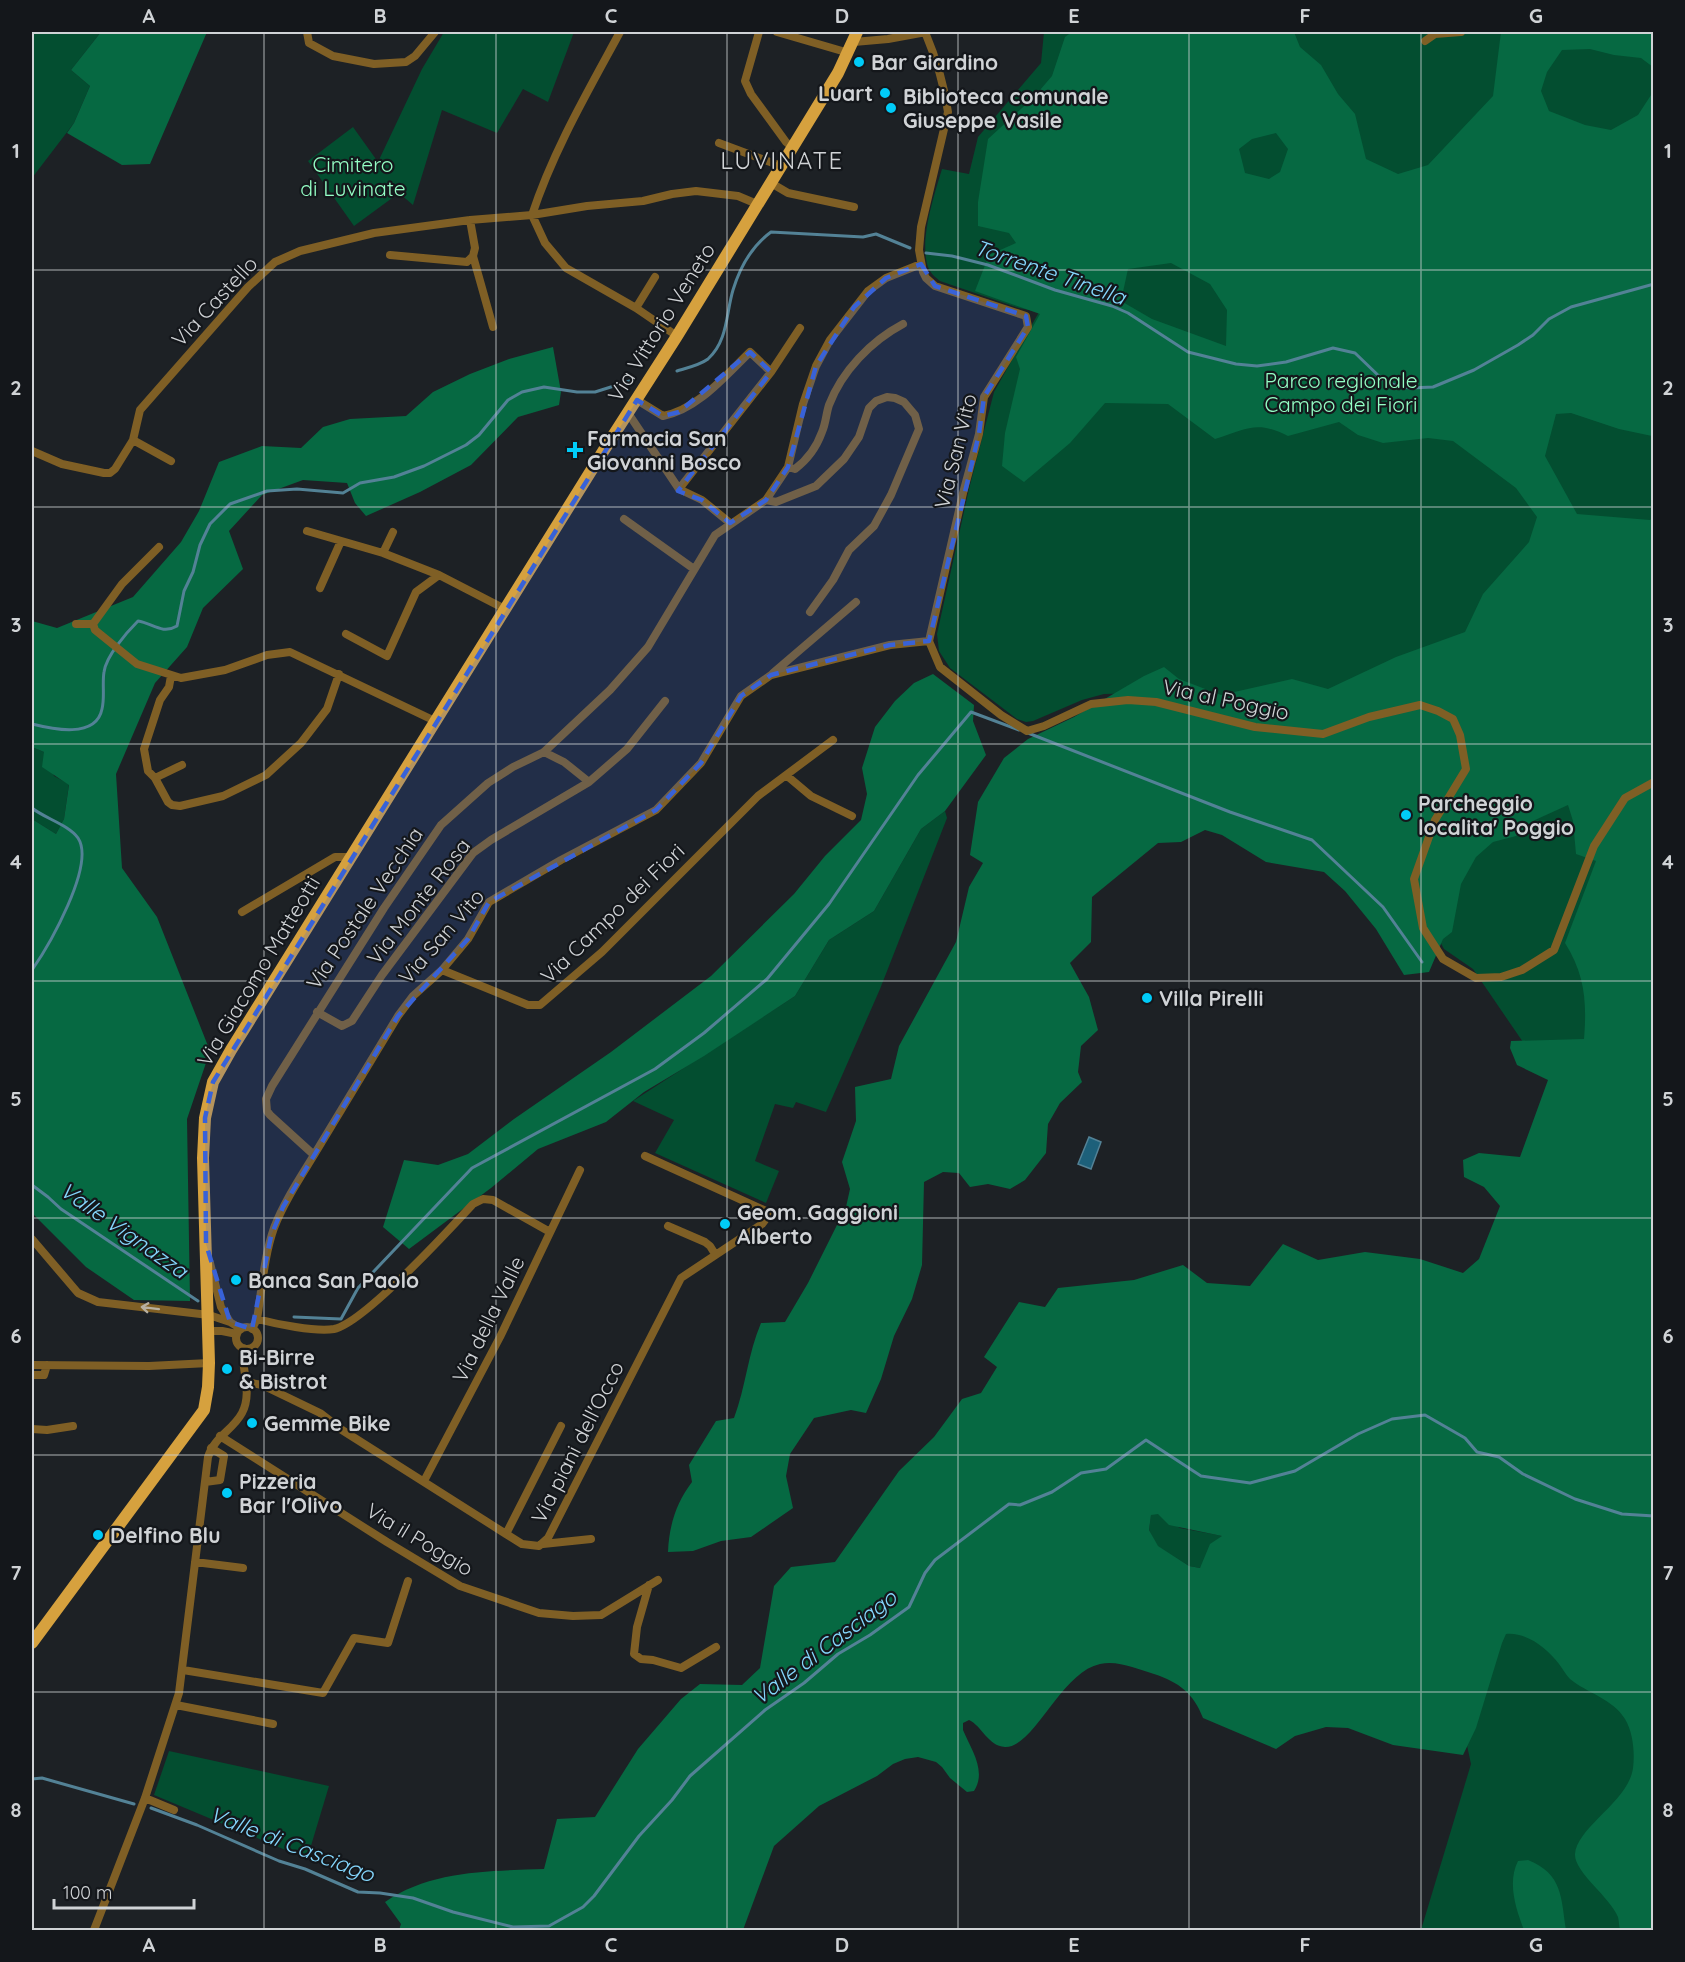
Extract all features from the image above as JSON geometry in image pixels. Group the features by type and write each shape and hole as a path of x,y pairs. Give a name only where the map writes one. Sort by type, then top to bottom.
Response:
{"main road":[{"name":"Via Vittorio Veneto","path":"435,721 677,336 771,183 853,42"},
{"name":"Via Giacomo Matteotti","path":"32,1643 201,1416 207,1403 209,1363 203,1158 205,1118 213,1082 435,721"}],"street":[{"path":"307,32 309,43 333,56 374,64 406,62 415,56 435,32"},
{"path":"620,32 557,154 539,193 532,215 545,243 566,268 636,308 677,336"},
{"path":"759,32 745,81 751,94 792,147"},
{"path":"777,32 853,42 926,32 946,93 948,112 921,227 919,250 921,264"},
{"path":"1425,41 1435,34 1461,32"},
{"path":"719,143 781,166"},
{"path":"771,183 788,193 854,207"},
{"name":"Via Castello","path":"32,451 36,455 62,464 110,473 116,470 133,440 140,410 248,287 275,262 300,251 374,233 643,201 696,191 738,196 757,204"},
{"path":"470,220 475,248 473,256 493,327"},
{"path":"390,255 466,262 473,256"},
{"name":"Via Postale Vecchia","path":"314,1155 270,1115 266,1106 268,1093 384,908 441,825 488,783 513,767 544,752 610,690 648,647 715,535 766,500 788,467 803,404 816,366 830,340 868,291 886,278 921,264"},
{"name":"Via San Vito","path":"921,264 926,278 935,286 1026,316 1028,327 984,397 979,434 963,492 929,641"},
{"path":"636,308 655,277"},
{"name":"Via Postale Vecchia","path":"788,467 795,469 806,461 822,433 829,404 851,365 890,331 903,324"},
{"path":"679,489 771,372 800,328"},
{"path":"637,399 663,416 679,412 707,392 750,352 771,372"},
{"name":"Via Postale Vecchia","path":"766,500 776,502 816,486 844,459 859,437 869,408 876,401 895,398 904,402 915,415 919,429 891,495 874,526 849,550 833,580 810,612"},
{"path":"628,413 679,489 702,500 730,523"},
{"path":"133,440 171,461"},
{"path":"624,519 694,569"},
{"path":"307,531 383,553 439,575 505,609"},
{"path":"383,553 393,531"},
{"path":"320,588 341,541"},
{"path":"93,624 122,584 159,547"},
{"path":"346,634 387,656 416,592 439,575"},
{"path":"771,675 856,602"},
{"path":"76,624 93,624"},
{"path":"93,624 95,630 108,642 137,664 171,676 181,678 225,670 267,655 290,652 435,721"},
{"path":"771,675 890,645 929,641"},
{"name":"Via al Poggio","path":"929,641 940,667 1001,715 1028,731 1091,704 1128,700 1156,702 1254,727 1323,734 1370,717 1420,705 1453,719 1460,735 1466,769 1435,820 1414,879 1423,928 1443,959 1476,978 1501,976 1522,970 1554,950 1594,846 1625,798 1653,782"},
{"path":"171,676 170,687 160,700 144,749 148,771 155,778 168,802 180,807 223,796 266,775 301,743 327,709 339,674"},
{"name":"Via San Vito","path":"314,1155 398,1016 413,996 442,970 468,939 489,902 561,860 656,810 700,763 741,696 771,675"},
{"name":"Via Monte Rosa","path":"317,1012 339,1025 349,1024 382,975 473,853 490,840 589,782 627,749 666,701"},
{"name":"Via Campo dei Fiori","path":"442,970 528,1005 540,1005 602,951 758,796 833,740"},
{"path":"544,752 564,762 589,782"},
{"path":"155,778 182,765"},
{"path":"786,775 811,796 852,816"},
{"path":"242,912 335,857 350,857"},
{"path":"252,1329 257,1319 269,1244 274,1228 314,1155"},
{"name":"Via piani dell'Occo","path":"246,1382 262,1385 320,1413 342,1430 528,1546 543,1544 681,1278 762,1224 768,1212 645,1156"},
{"name":"Via della Valle","path":"424,1481 500,1337 580,1170"},
{"path":"257,1319 320,1329 342,1326 365,1310 417,1262 473,1204 483,1199 493,1200 550,1232"},
{"path":"668,1226 705,1242 710,1245 715,1254"},
{"path":"32,1239 78,1293 98,1302 208,1315 230,1322"},
{"path":"206,1244 222,1307 230,1322 239,1332"},
{"path":"208,1331 239,1332 252,1329"},
{"path":"243,1348 250,1348 257,1341 252,1329"},
{"path":"94,1930 145,1798 176,1705 183,1670 208,1457 211,1448 220,1436 236,1422 243,1412 247,1397 242,1364 243,1348 237,1341 239,1332"},
{"path":"32,1365 149,1366 209,1363"},
{"path":"32,1375 44,1375 47,1365"},
{"path":"32,1429 47,1430 73,1426"},
{"path":"506,1534 561,1426"},
{"name":"Via il Poggio","path":"220,1436 460,1586 539,1613 573,1616 601,1615 658,1580"},
{"path":"205,1482 220,1480 224,1456 211,1448"},
{"path":"543,1544 591,1539"},
{"path":"195,1562 243,1568"},
{"path":"183,1670 323,1693 354,1638 388,1643 408,1581"},
{"path":"649,1586 637,1627 634,1654 641,1659 654,1660 681,1668 716,1647"},
{"path":"176,1705 273,1724"},
{"path":"145,1798 174,1810"}],"highlighted area":[{"path":"921,264 935,286 1026,316 1028,327 984,397 979,434 929,641 890,645 771,675 741,696 701,763 656,810 489,902 468,939 398,1016 283,1207 271,1236 252,1329 230,1322 206,1244 205,1118 213,1082 637,400 663,416 679,412 750,352 771,372 678,491 702,500 730,523 766,500 788,467 816,366 854,307 886,278"}],"green space":[{"path":"32,32 101,32 71,70 90,86 74,123 32,178"},
{"path":"101,32 207,32 150,164 122,165 67,133 74,123 90,86 71,70"},
{"name":"Cimitero di Luvinate","path":"444,32 574,32 548,102 523,89 497,133 442,110 413,205 399,193 354,226 308,161 353,127 378,162 422,69"},
{"name":"Parco regionale Campo dei Fiori","path":"1044,32 1653,32 1653,1930 1421,1930 1471,1764 1430,1573 1585,1133 1473,969 1444,949 1436,934 1369,708 1146,693 1104,694 1026,722 1017,719 950,668 939,651 937,634 969,489 994,392 1039,312 1019,308 940,281 928,267 926,231 942,169 969,174 978,137 1041,63"},
{"path":"1072,32 1294,32 1300,47 1321,65 1338,94 1355,114 1366,159 1398,174 1428,165 1493,96 1501,32 1653,32 1653,67 1641,58 1590,49 1562,50 1547,72 1541,91 1549,111 1585,125 1611,130 1638,115 1653,92 1653,446 1652,436 1619,429 1571,413 1556,414 1545,456 1577,514 1650,520 1653,518 1653,1930 1620,1930 1614,1909 1580,1869 1575,1854 1584,1834 1623,1792 1629,1780 1634,1756 1628,1724 1614,1706 1570,1679 1554,1658 1536,1642 1514,1634 1506,1634 1476,1728 1463,1755 1393,1745 1348,1728 1326,1727 1295,1736 1276,1749 1203,1718 1190,1696 1171,1681 1127,1666 1114,1663 1100,1664 1086,1670 1073,1680 1027,1736 1016,1744 999,1746 974,1723 969,1720 963,1723 963,1730 978,1768 978,1783 974,1791 967,1792 936,1762 918,1757 893,1764 877,1776 819,1806 774,1846 743,1930 399,1930 401,1924 385,1902 403,1891 441,1878 462,1874 544,1869 557,1819 595,1817 638,1749 681,1699 700,1684 742,1685 760,1668 774,1586 791,1567 835,1562 899,1471 934,1437 962,1399 981,1393 997,1367 984,1357 1019,1302 1045,1307 1058,1288 1134,1280 1183,1265 1207,1283 1250,1286 1283,1244 1318,1260 1365,1252 1420,1259 1463,1273 1479,1259 1500,1206 1484,1187 1464,1177 1463,1160 1479,1153 1520,1157 1548,1080 1517,1065 1510,1048 1511,1041 1584,1039 1585,1001 1581,978 1565,943 1596,861 1576,854 1573,821 1568,805 1535,820 1516,836 1493,842 1476,857 1461,884 1452,932 1443,939 1429,972 1404,975 1376,929 1345,891 1324,872 1266,862 1222,835 1205,830 1181,842 1158,843 1092,897 1091,942 1070,963 1089,997 1098,1030 1081,1046 1078,1072 1082,1082 1060,1103 1048,1124 1046,1153 1025,1180 1010,1189 988,1184 970,1187 959,1173 943,1172 924,1182 922,1265 912,1299 894,1336 881,1379 866,1413 851,1410 814,1418 790,1454 786,1476 793,1508 751,1537 721,1541 693,1551 668,1552 674,1515 692,1482 689,1465 716,1421 734,1418 761,1323 785,1322 808,1283 846,1207 850,1189 842,1162 856,1121 855,1087 891,1079 899,1046 956,942 969,887 983,863 970,855 978,802 1004,758 1028,739 1074,717 1144,676 1164,667 1179,679 1221,695 1292,679 1328,689 1396,657 1465,632 1483,594 1529,542 1537,517 1516,488 1453,441 1428,438 1383,443 1358,435 1339,422 1288,436 1260,427 1244,429 1215,439 1168,404 1105,403 1070,443 1024,482 1002,466 1005,433 1020,369 1016,357 1040,314 975,291 989,255 1016,243 1009,233 978,226 978,202 988,139 1034,97 1052,76 1065,37","holes":["1276,133 1288,149 1280,172 1269,179 1245,173 1239,149 1252,139","1171,263 1210,284 1227,310 1226,346 1152,319 1121,301 1128,269","1158,1514 1169,1525 1222,1536 1210,1544 1200,1568 1189,1566 1158,1546 1149,1530 1151,1515"]},
{"path":"553,347 561,392 559,405 518,417 471,465 420,492 366,516 355,503 347,483 303,480 262,495 229,531 243,569 203,608 187,647 155,683 116,774 122,868 157,917 210,1051 187,1119 190,1301 134,1300 86,1267 32,1213 32,819 56,834 64,819 69,785 42,767 44,752 32,747 32,621 57,628 133,597 181,542 199,511 219,462 262,446 301,448 323,427 350,419 406,416 433,392 470,374 509,359"},
{"path":"933,674 974,705 973,721 986,755 945,811 921,829 874,911 829,940 795,996 704,1056 644,1092 606,1122 538,1149 491,1188 409,1249 383,1227 404,1160 438,1165 468,1154 611,1052 711,976 794,894 825,856 861,820 867,794 862,768 875,727 895,701 914,683"},
{"path":"32,747 44,752 54,776 69,784 64,819 56,834 32,819"},
{"path":"945,811 947,818 880,989 826,1112 796,1102 793,1108 775,1104 755,1161 779,1171 766,1203 655,1153 674,1120 633,1101 795,996 829,940 874,911 921,829"},
{"path":"1151,1514 1159,1514 1180,1528 1223,1536 1200,1568 1189,1566 1157,1546 1149,1530"},
{"path":"169,1751 329,1786 307,1859 154,1795"},
{"path":"1528,1860 1548,1872 1554,1880 1561,1897 1566,1930 1524,1930 1516,1905 1513,1878 1518,1861"}],"water":[{"path":"1089,1137 1101,1142 1091,1169 1078,1164"}],"waterway":[{"name":"Torrente Tinella","path":"677,371 701,363 715,352 723,335 739,273 752,250 771,232 863,237 876,234 910,248"},
{"name":"Torrente Tinella","path":"926,253 952,256 988,265 1055,290 1112,306 1128,313 1188,352 1236,364 1257,366 1286,362 1333,348 1355,353 1382,379 1410,388 1433,387 1474,370 1518,345 1533,335 1549,319 1571,307 1654,284"},
{"name":"Torrente Tinella","path":"32,724 72,730 91,725 98,718 103,704 104,672 113,652 138,621 162,629 177,626 184,591 193,572 200,545 210,524 230,504 267,491 297,489 343,493 360,483 394,477 424,466 466,445 479,435 508,400 522,392 544,387 595,392 633,380"},
{"path":"294,1317 341,1319 358,1288 472,1168 655,1069 704,1033 767,979 829,904 918,775 971,712 1019,730"},
{"path":"1028,733 1230,812 1312,840 1383,907 1422,962"},
{"name":"Valle Vignazza","path":"32,808 74,833 82,850 81,867 68,906 32,970"},
{"name":"Valle Vignazza","path":"32,1185 61,1209 198,1301"},
{"name":"Valle di Casciago","path":"151,1808 358,1892 413,1898 453,1912 513,1927 549,1926 583,1907 594,1896 639,1836 672,1800 690,1776 765,1710 804,1683 838,1654 870,1635 909,1607 925,1573 935,1560 1009,1504 1020,1505 1052,1492 1081,1473 1106,1469 1146,1440 1201,1476 1250,1483 1295,1471 1358,1434 1392,1419 1425,1415 1465,1438 1477,1452 1499,1457 1523,1474 1575,1499 1622,1514 1654,1516"},
{"name":"Valle di Casciago","path":"32,1779 42,1778 134,1804"}],"place":[{"name":"Bar Giardino","path":"859,62"},
{"name":"Luart","path":"885,93"},
{"name":"Biblioteca comunale Giuseppe Vasile","path":"891,108"},
{"name":"Farmacia San Giovanni Bosco","path":"575,450"},
{"name":"Parcheggio localita' Poggio","path":"1406,815"},
{"name":"Villa Pirelli","path":"1147,998"},
{"name":"Geom. Gaggioni Alberto","path":"725,1224"},
{"name":"Banca San Paolo","path":"236,1280"},
{"name":"Bi-Birre & Bistrot","path":"227,1369"},
{"name":"Gemme Bike","path":"252,1423"},
{"name":"Pizzeria Bar l'Olivo","path":"227,1493"},
{"name":"Delfino Blu","path":"98,1535"}],"district":[{"name":"LUVINATE","path":"782,160"}]}
